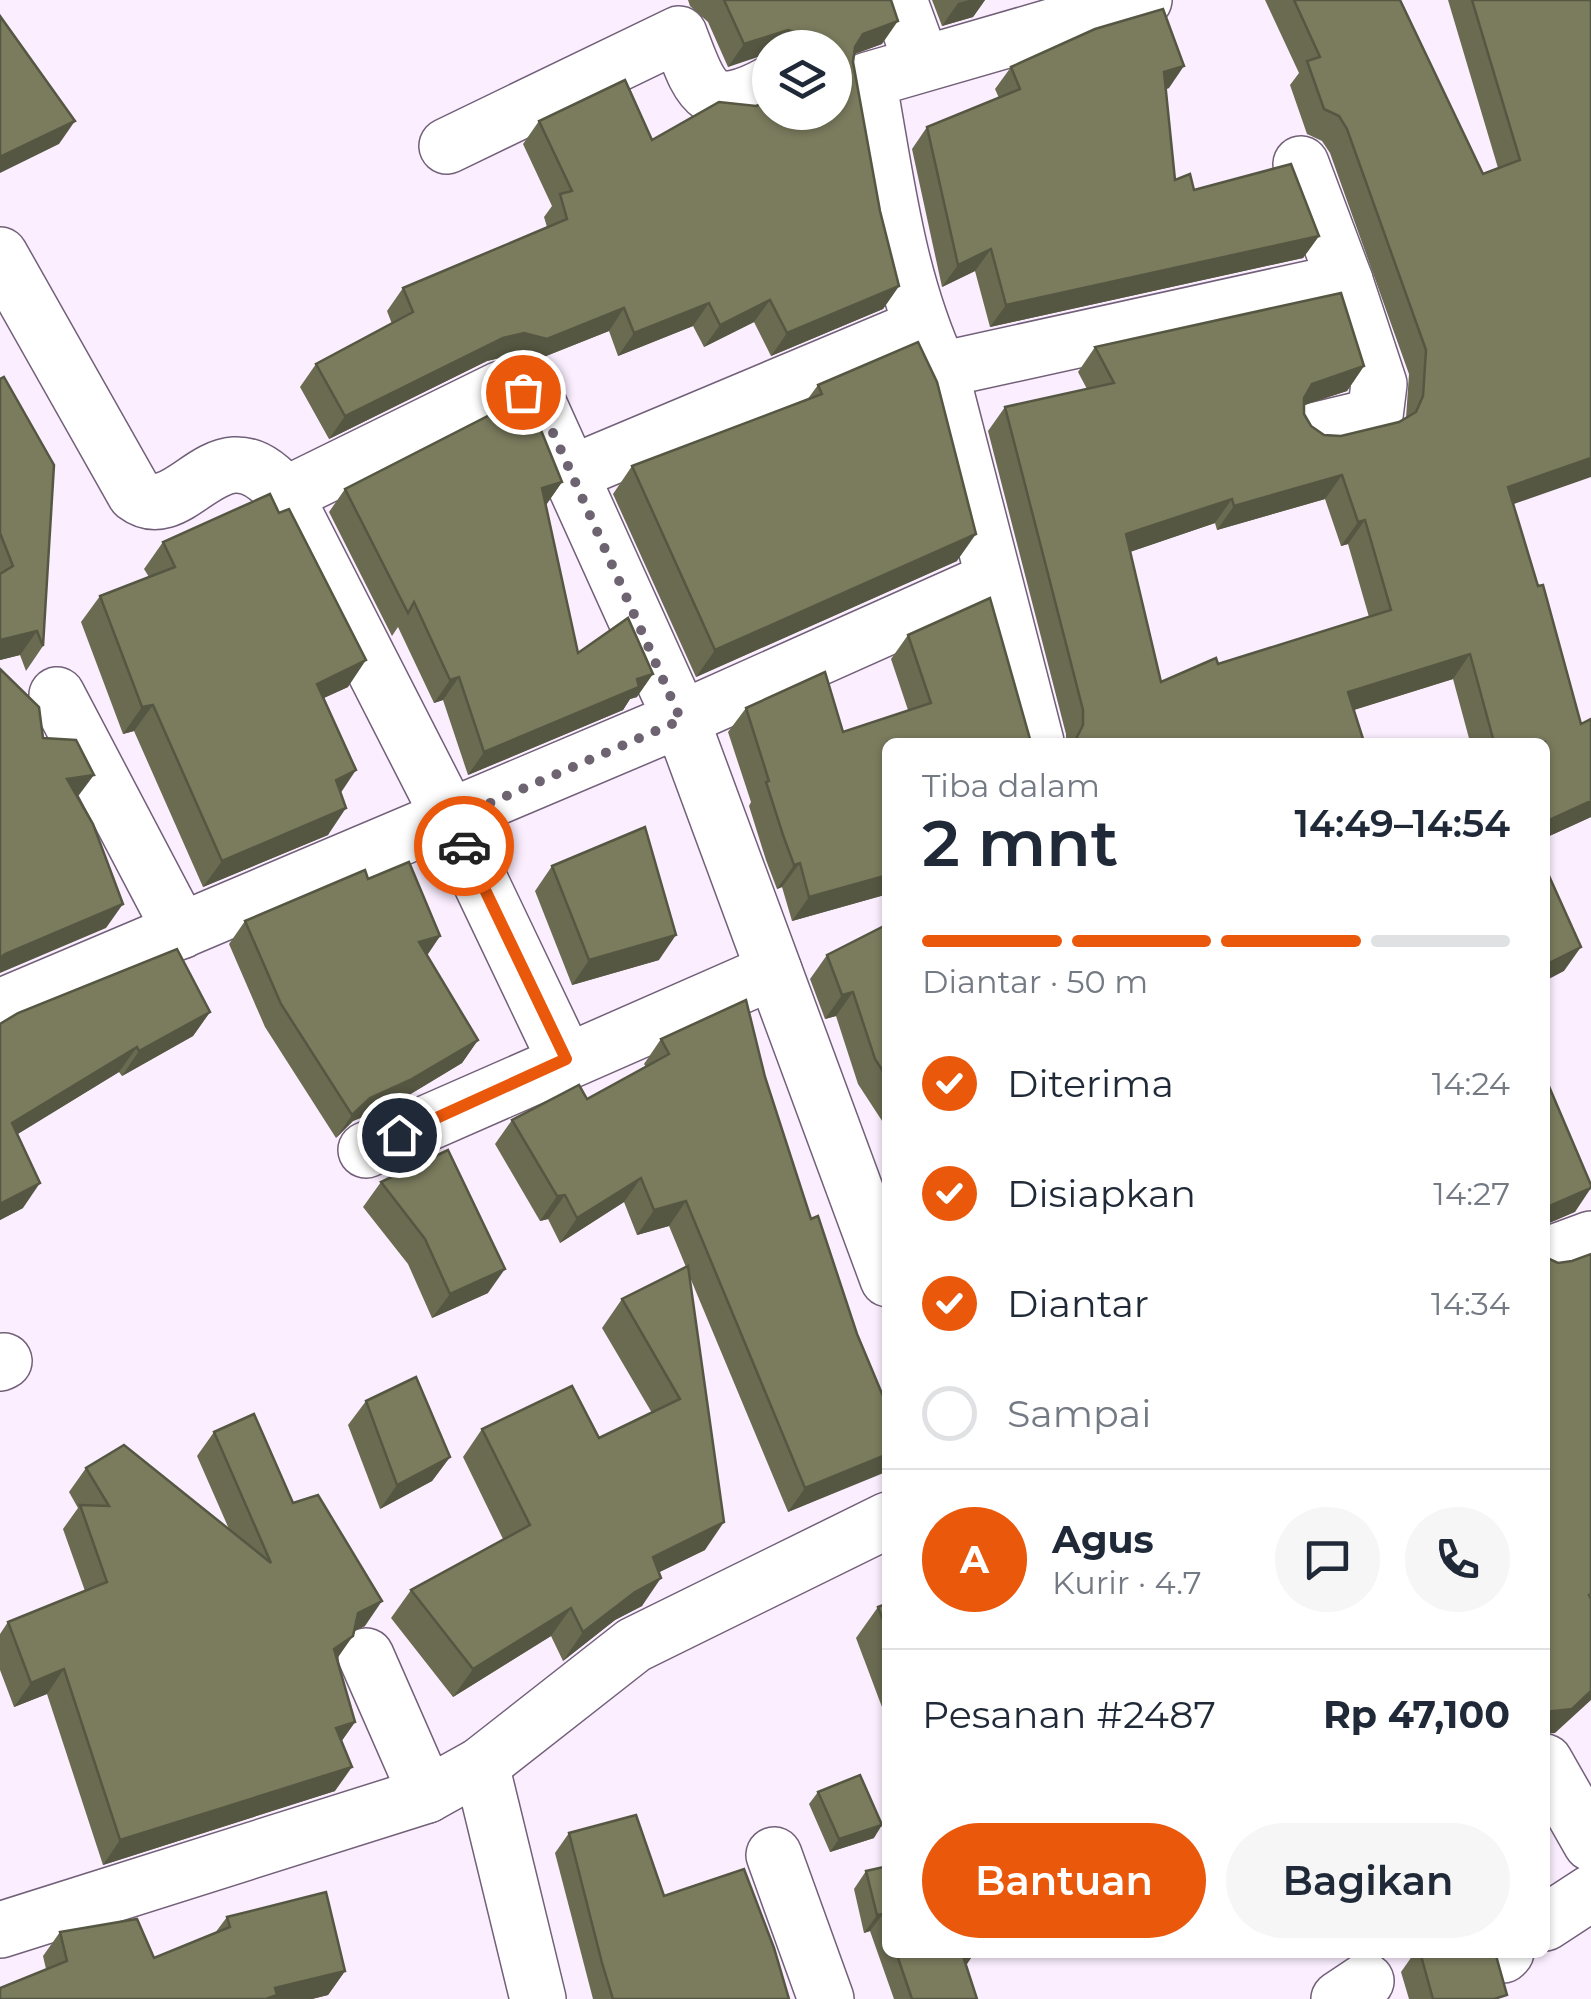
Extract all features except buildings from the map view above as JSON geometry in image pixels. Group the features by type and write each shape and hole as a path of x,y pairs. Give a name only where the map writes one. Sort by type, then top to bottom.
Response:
{"street":[{"path":"899,0 922,63"},
{"path":"1035,738 852,69 922,63 1144,0"},
{"path":"447,146 674,17 700,89 715,100 733,100 752,92"},
{"path":"1302,164 1345,281 1380,400 1375,416 1316,430"},
{"path":"0,255 18,331 135,494 146,502 159,503 225,465 236,464 268,474 286,495 451,820 566,1059"},
{"path":"572,473 930,348 1345,281"},
{"path":"286,495 501,388 513,388 539,405 681,720 882,1263"},
{"path":"0,1007 451,820 992,580"},
{"path":"57,695 181,930"},
{"path":"366,1150 774,970"},
{"path":"1550,1254 1591,1239"},
{"path":"0,1930 427,1795 481,1765 634,1645 882,1523"},
{"path":"366,1656 427,1795"},
{"path":"481,1765 538,1999"},
{"path":"774,1855 826,1999"},
{"path":"1550,1921 1591,1892"}],"way so far":[{"path":"464,846 451,820 681,720 556,439 539,405 523,392"}],"route":[{"path":"399,1135 566,1059 464,846"}]}
